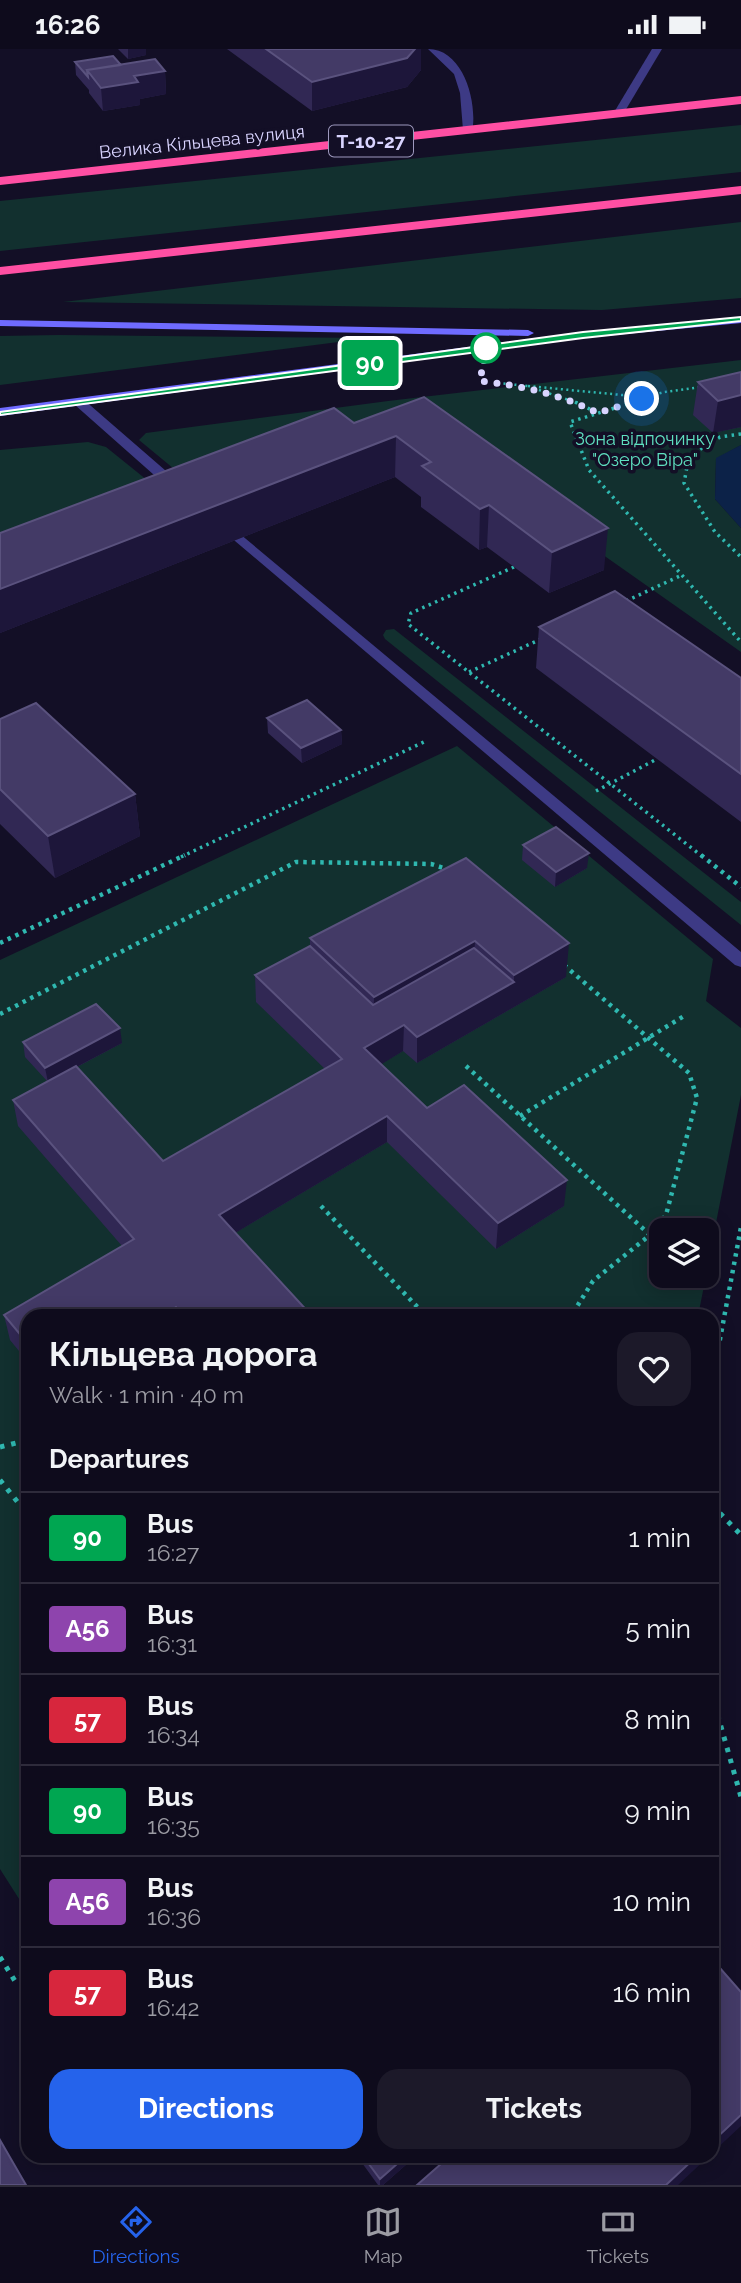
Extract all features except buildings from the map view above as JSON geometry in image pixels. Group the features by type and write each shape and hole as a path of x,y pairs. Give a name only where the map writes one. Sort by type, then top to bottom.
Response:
{"highway":[{"name":"Велика Кільцева вулиця","path":"0,181 741,100"},
{"path":"0,271 741,190"}],"main road":[{"path":"0,412 583,335 741,320"},
{"path":"0,323 583,335"}],"street":[{"path":"433,49 452,61 460,72 468,130"},
{"path":"618,114 657,49"},
{"path":"79,402 185,495"},
{"path":"240,538 741,961"}],"path":[{"path":"492,383 622,395 702,387"},
{"path":"528,386 567,398 598,413"},
{"path":"664,392 570,422 589,470 741,642"},
{"path":"741,433 720,437 689,456 684,483 715,532 741,557"},
{"path":"514,566 411,613 408,624 741,887"},
{"path":"620,603 682,575"},
{"path":"469,672 544,638"},
{"path":"0,943 461,725"},
{"path":"561,810 657,759"},
{"path":"0,1014 296,862 431,864 457,871"},
{"path":"557,959 689,1073 697,1098 664,1218"},
{"path":"520,1116 684,1016"},
{"path":"466,1066 649,1234"},
{"path":"321,1206 419,1309"},
{"path":"719,1344 741,1227"},
{"path":"573,1309 612,1264 649,1236"},
{"path":"0,1447 21,1442"},
{"path":"0,1480 21,1506"},
{"path":"719,1512 741,1535"},
{"path":"719,1720 741,1797"},
{"path":"0,1957 15,1981 21,1977"}],"green space":[{"path":"741,125 741,172 0,251 0,201"},
{"path":"741,222 741,298 602,310 63,302"},
{"path":"0,336 370,338 0,385"},
{"name":"Зона відпочинку \"Озеро Віра\"","path":"741,360 741,445 716,459 715,499 741,528 741,652 427,431 202,492 139,440 146,433 388,401"},
{"path":"88,442 106,447 173,501 0,567 0,450"},
{"path":"394,629 741,902 741,925 385,639 383,635 386,630"},
{"path":"457,746 713,959 706,1001 741,1028 741,1095 717,1218 649,1218 649,1288 704,1288 699,1309 21,1309 21,1902 0,1869 0,960"}],"water":[{"path":"741,445 741,528 715,499 716,458"}],"bus line":[{"name":"90","path":"0,412 583,335 741,320"}],"route":[{"path":"486,348 480,381 528,386 567,398 598,413 642,399"}]}
